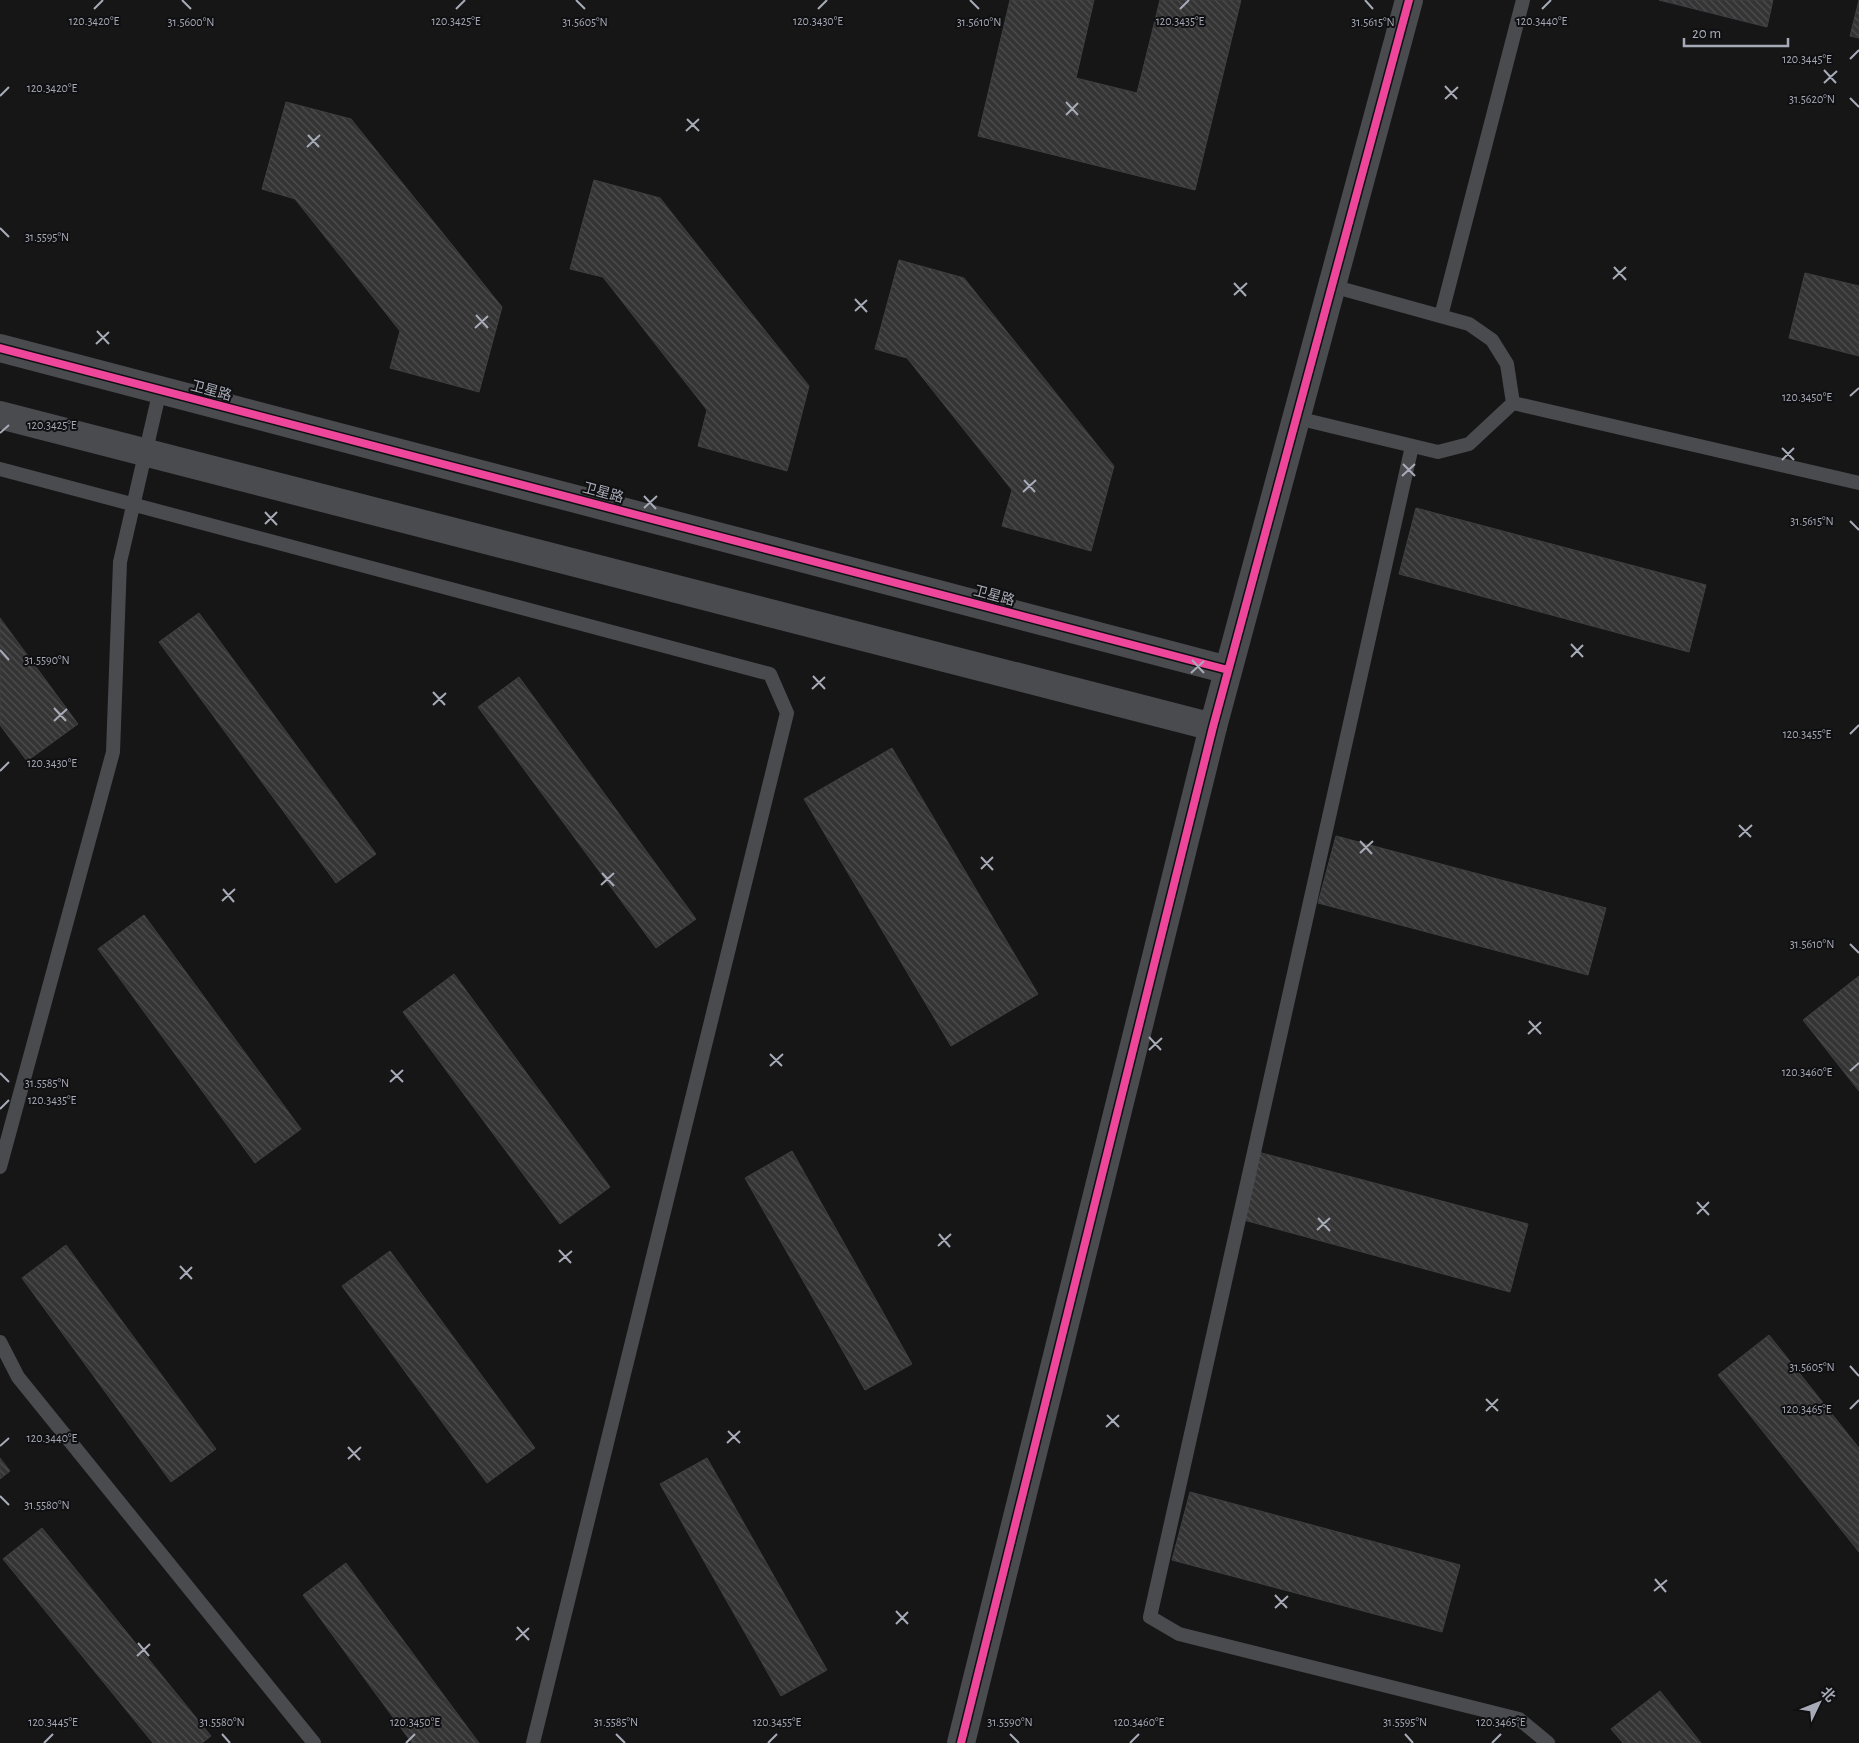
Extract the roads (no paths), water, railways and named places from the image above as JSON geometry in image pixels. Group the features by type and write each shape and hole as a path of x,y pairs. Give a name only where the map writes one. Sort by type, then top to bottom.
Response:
{"street":[{"path":"961,1743 1213,727 1409,0"},
{"name":"卫星路","path":"0,348 1228,670"},
{"path":"0,414 1213,727"}],"lane":[{"path":"1441,316 1522,0"},
{"path":"1332,286 1469,324 1492,340 1507,364 1513,403"},
{"path":"0,1167 113,752 120,562 160,390"},
{"path":"1297,418 1438,452 1469,444 1513,403"},
{"path":"1513,403 1859,483"},
{"path":"1412,446 1150,1617 1179,1634 1519,1720 1548,1743"},
{"path":"0,469 770,674 787,713 532,1743"},
{"path":"0,1342 18,1377 314,1743"}]}
